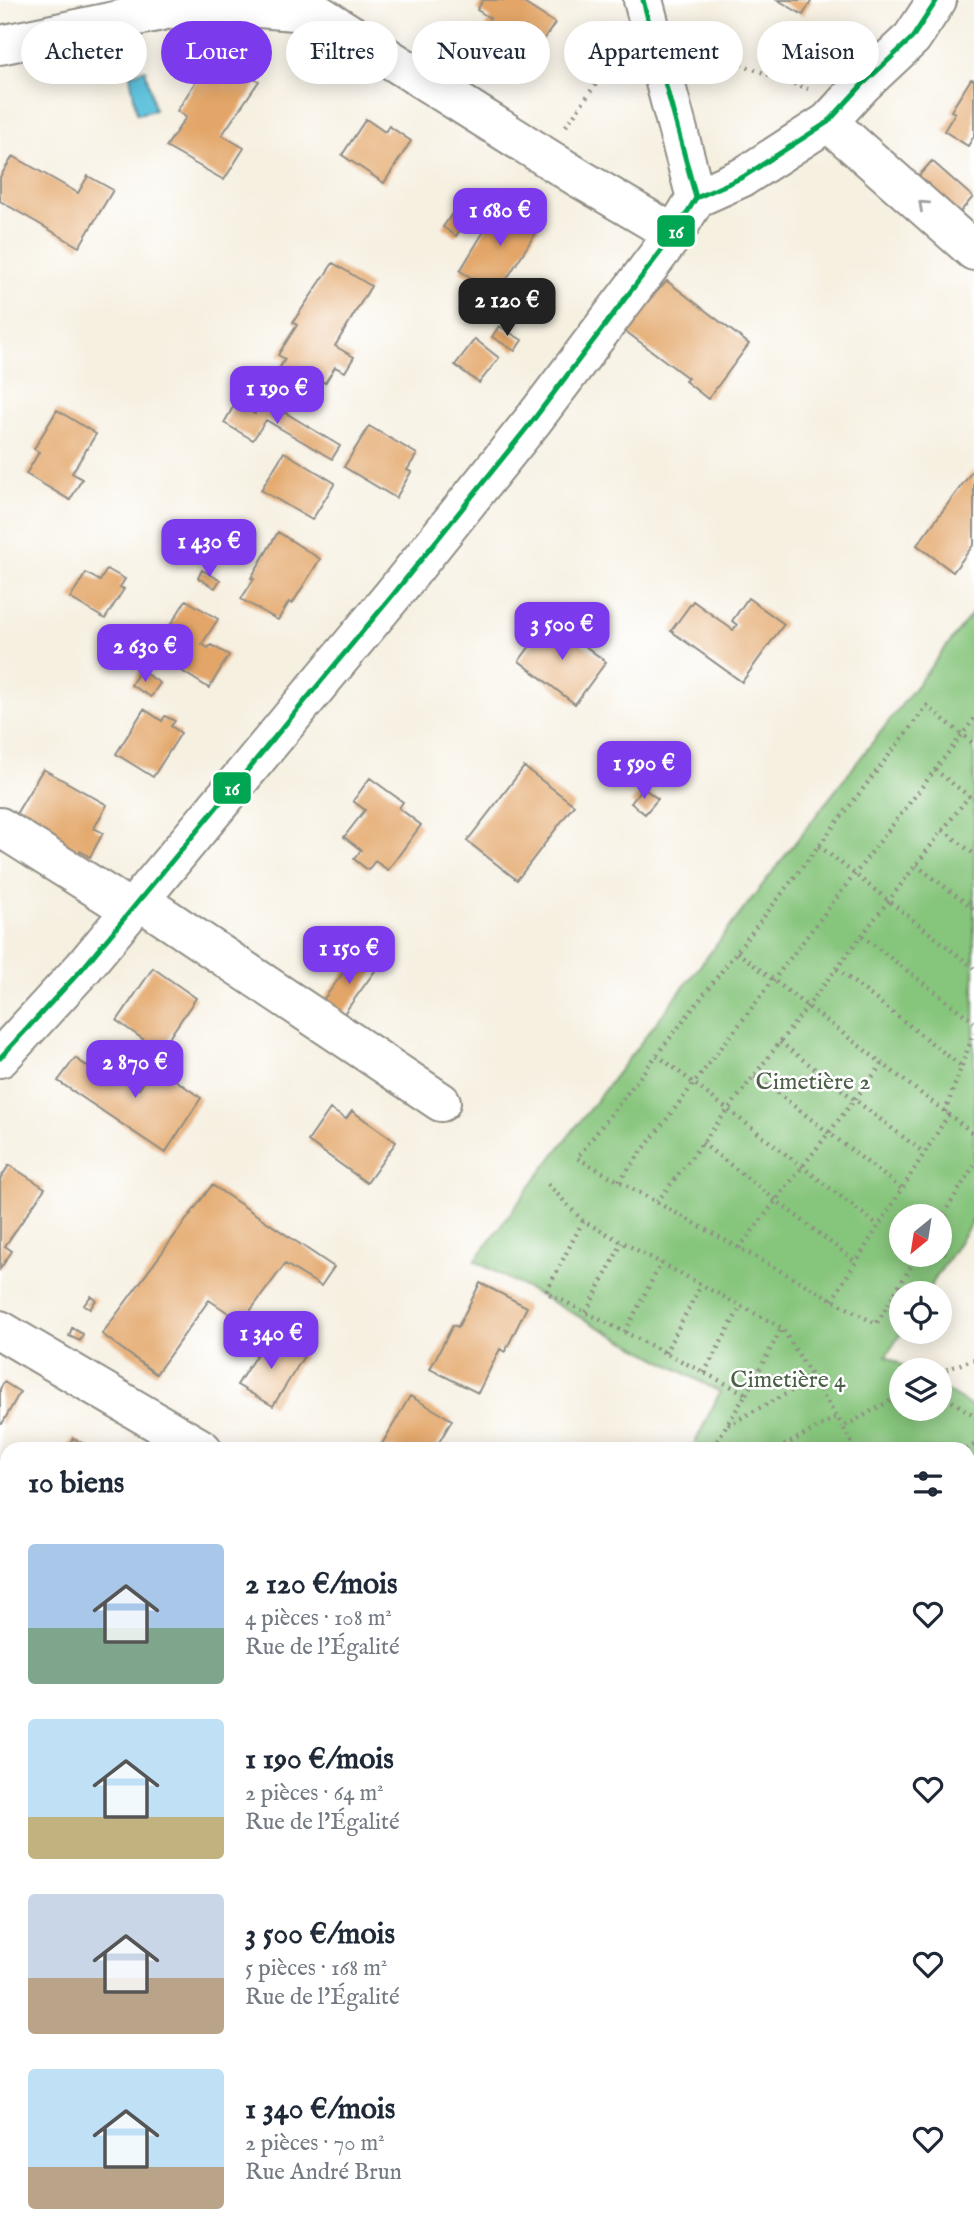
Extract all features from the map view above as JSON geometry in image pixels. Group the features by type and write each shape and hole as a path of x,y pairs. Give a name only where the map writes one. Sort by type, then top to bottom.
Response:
{"street":[{"path":"643,0 696,198"},
{"path":"0,1058 83,968 534,419 674,234 696,198 743,177 828,122 862,85 912,38 937,0"},
{"path":"0,45 200,3 317,13 579,178 674,234"},
{"path":"828,122 974,251"},
{"path":"0,827 135,905 441,1101"},
{"path":"0,1330 190,1442"}],"path":[{"path":"912,1267 876,1324 577,1158 927,706 974,744"},
{"path":"619,1181 974,719"},
{"path":"657,1202 943,830 972,798 935,770"},
{"path":"943,830 974,854"},
{"path":"819,846 974,968"},
{"path":"916,865 974,909"},
{"path":"862,936 974,1022"},
{"path":"737,952 974,1134"},
{"path":"836,969 961,1066"},
{"path":"832,1300 947,1113 974,1032"},
{"path":"780,1042 924,1153"},
{"path":"657,1055 879,1226"},
{"path":"739,1248 883,1063"},
{"path":"755,1076 901,1189"},
{"path":"702,1143 856,1262"},
{"path":"950,1204 974,1165"},
{"path":"548,1184 583,1222 782,1328 851,1442"},
{"path":"583,1222 546,1292 746,1394"},
{"path":"586,1312 622,1242"},
{"path":"625,1332 662,1263"},
{"path":"665,1353 702,1285"},
{"path":"704,1373 741,1306"},
{"path":"716,1442 782,1328"},
{"path":"952,1367 974,1359"},
{"path":"727,1425 814,1379"},
{"path":"952,1401 974,1415"},
{"path":"843,1427 889,1402"},
{"path":"791,1442 837,1417"}],"green space":[{"name":"Cimetière 2","path":"974,611 974,1219 952,1253 952,1204 889,1204 889,1267 943,1267 934,1281 889,1281 889,1344 894,1344 886,1356 889,1358 889,1421 952,1421 952,1394 974,1408 974,1442 695,1442 720,1392 475,1261"}],"water":[{"path":"147,77 155,110 137,114 132,84 147,84"}],"building":[{"path":"483,0 519,0 555,23 550,30 550,21 488,21 490,18 477,10"},
{"path":"778,0 812,0 803,15"},
{"path":"971,79 974,80 974,136 968,146 944,131 955,113 951,111"},
{"path":"194,84 257,84 222,135 244,148 224,180 166,147 186,117 177,111"},
{"path":"366,119 385,132 389,126 411,141 384,183 342,155"},
{"path":"13,156 78,193 88,176 113,190 79,247 0,201 0,177"},
{"path":"932,161 973,197 955,218 914,181"},
{"path":"501,203 540,226 498,293 460,271"},
{"path":"456,208 469,217 456,236 443,227"},
{"path":"333,263 371,286 335,346 354,357 345,372 335,367 325,383 322,381 305,409 268,387 285,359 278,355 297,325 293,322"},
{"path":"667,281 749,344 708,399 685,381 688,378 624,330"},
{"path":"499,326 522,340 515,351 492,337"},
{"path":"475,339 499,358 479,383 455,365"},
{"path":"234,392 240,397 236,402 230,399"},
{"path":"236,402 255,414 260,403 278,414 281,410 340,446 332,459 266,420 253,440 224,423"},
{"path":"57,410 96,434 72,473 82,479 70,500 26,474 39,452 34,449"},
{"path":"369,426 417,454 407,470 411,472 396,498 344,467"},
{"path":"284,452 335,483 312,520 261,490"},
{"path":"974,469 974,544 953,572 917,545"},
{"path":"278,532 320,559 292,604 289,602 278,620 241,599"},
{"path":"107,569 125,579 120,587 124,589 105,619 70,598 86,573 100,581"},
{"path":"202,570 220,580 215,588 198,578"},
{"path":"748,598 784,624 742,682 671,631 693,601 733,630 737,625 732,621"},
{"path":"186,600 218,619 202,644 208,648 211,645 229,655 209,688 153,653"},
{"path":"550,619 606,662 575,704 519,661"},
{"path":"140,670 160,683 151,697 131,685"},
{"path":"144,709 162,721 165,716 175,721 171,726 181,733 153,777 116,754"},
{"path":"524,767 574,805 517,880 467,841"},
{"path":"43,769 107,805 94,828 103,833 90,857 80,851 79,854 16,814"},
{"path":"370,778 403,802 399,808 421,825 388,870 375,861 368,870 354,859 361,850 344,837 365,810 353,801"},
{"path":"643,788 658,799 645,814 631,803"},
{"path":"358,953 377,968 340,1019 320,1004"},
{"path":"153,968 196,998 160,1051 117,1021"},
{"path":"75,1058 90,1068 96,1059 139,1089 155,1066 201,1098 165,1153 58,1081"},
{"path":"330,1109 346,1119 352,1111 396,1142 367,1183 308,1141"},
{"path":"9,1165 45,1188 5,1246 12,1251 0,1269 0,1179"},
{"path":"212,1185 334,1267 321,1286 285,1264 242,1322 209,1300 156,1374 102,1334"},
{"path":"480,1283 527,1307 505,1352 500,1349 478,1393 430,1369 453,1325 458,1327"},
{"path":"91,1296 96,1300 90,1309 84,1305"},
{"path":"72,1328 83,1334 80,1341 69,1336"},
{"path":"269,1335 304,1356 273,1406 237,1385"},
{"path":"4,1382 20,1392 2,1424 0,1389"},
{"path":"410,1396 452,1420 439,1442 383,1442"}],"transit line":[{"name":"16","path":"643,0 696,198"},
{"name":"16","path":"0,1058 83,968 392,596 534,419 674,234 696,198 743,177 828,122 862,85 912,38 937,0"}],"park label":[{"name":"Cimetière 4","path":"788,1380"}]}
